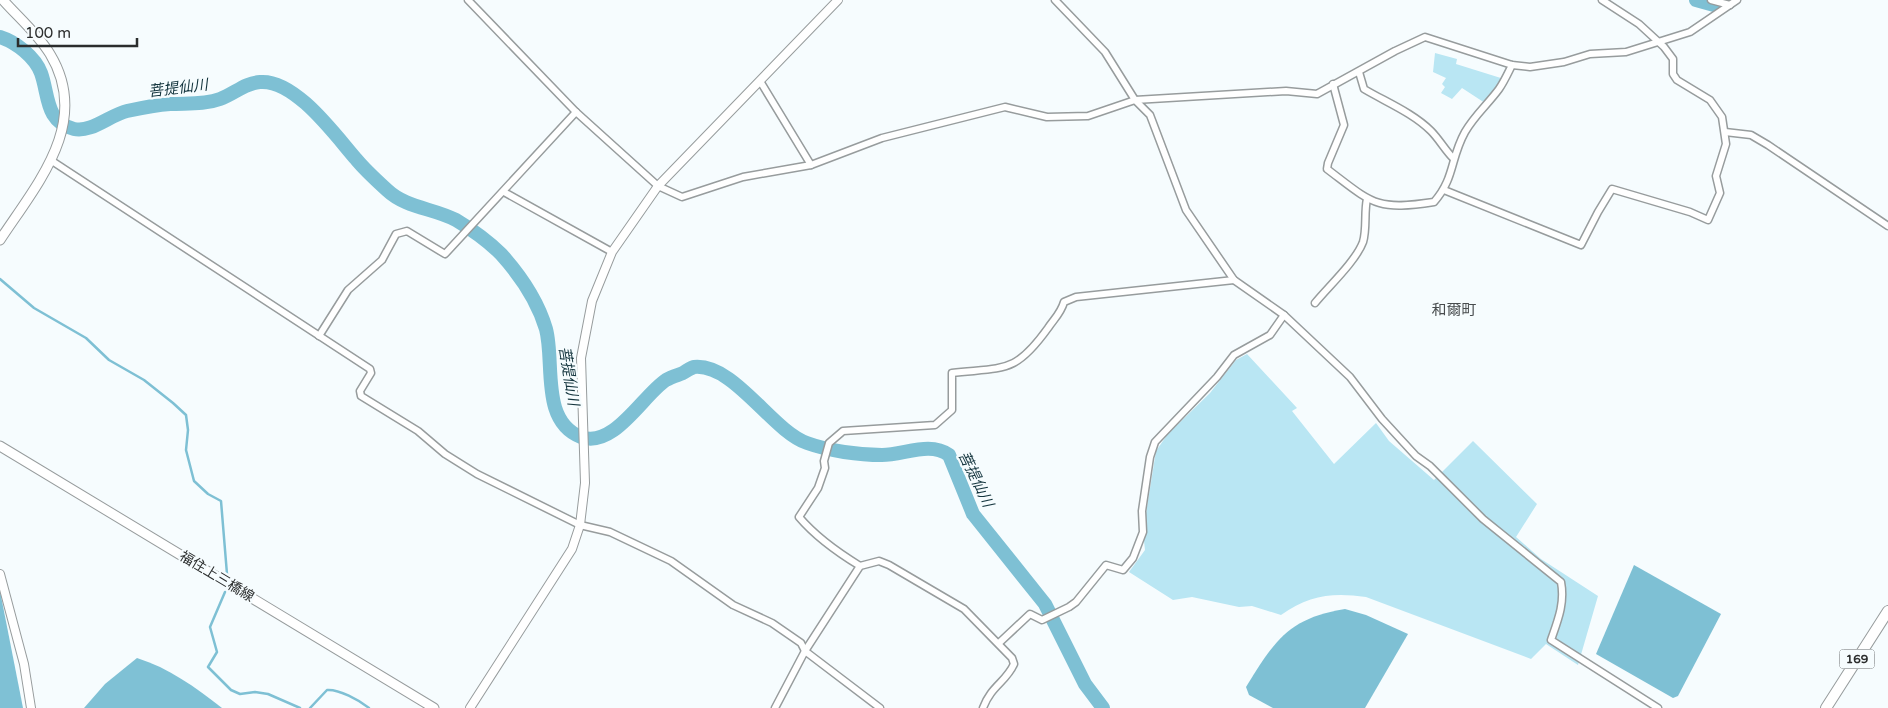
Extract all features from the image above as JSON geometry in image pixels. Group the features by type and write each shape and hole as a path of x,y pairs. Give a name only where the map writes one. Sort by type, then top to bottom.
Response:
{"highway":[{"name":"169","path":"1826,708 1888,611"}],"main road":[{"path":"0,240 52,161 62,134 64,116 58,71 50,54 3,0"},
{"name":"福住上三橋線","path":"0,446 434,708"}],"street":[{"path":"468,0 576,112 658,186 682,197 744,178 811,165 882,138 1005,107 1047,117 1088,116 1135,100 1286,91 1317,94 1395,51 1425,37 1512,65 1530,67 1564,62 1590,54 1626,52 1656,41 1690,32 1737,0"},
{"path":"470,708 572,549 580,525 585,483 581,358 592,301 612,252 658,186 838,0"},
{"path":"1055,0 1105,52 1135,100 1150,115 1186,210 1234,280 1284,316 1350,377 1382,419 1416,456 1430,466 1483,519 1561,582 1563,595 1561,613 1551,640 1658,708"},
{"path":"1444,190 1581,246 1612,189 1690,212 1708,220 1720,193 1716,176 1724,153 1725,132 1718,110 1692,87 1677,80 1673,74 1673,59 1639,24 1602,0"},
{"path":"1711,0 1730,5"},
{"path":"1333,84 1344,126 1328,162 1327,169 1367,199 1382,204 1406,206 1434,202 1444,190 1451,176 1453,158 1466,130 1499,89 1512,65"},
{"path":"1359,72 1364,89 1421,122 1432,132 1441,146 1453,158"},
{"path":"760,81 811,165"},
{"path":"319,336 348,290 382,260 396,234 407,231 445,254 576,112"},
{"path":"1725,132 1751,135 1888,226"},
{"path":"52,161 371,371 360,391 364,398 418,431 445,454 477,474 580,525 610,532 671,561 733,605 772,623 801,644 805,651 880,708"},
{"path":"504,192 612,252"},
{"path":"1315,303 1357,253 1364,241 1364,212 1367,199"},
{"path":"983,708 988,694 1012,670 1014,664 999,644 964,609 889,564 879,562 860,566 834,550 809,528 800,516 818,488 825,468 824,461 829,443 843,431 935,425 952,410 952,373 1009,367 1036,345 1061,313 1064,302 1076,297 1234,280"},
{"path":"999,644 1030,614 1042,620 1069,608 1106,564 1123,570 1133,558 1144,532 1142,511 1150,457 1155,442 1217,377 1234,355 1270,334 1284,316"},
{"path":"775,708 805,651 860,566"},
{"path":"0,574 24,664 31,708"}],"shaded area":[{"path":"1435,53 1457,59 1456,64 1504,79 1485,103 1462,88 1452,99 1441,93 1445,87 1442,84 1446,78 1433,72"},
{"path":"1247,354 1297,408 1292,411 1334,464 1376,423 1389,441 1434,480 1473,441 1537,504 1516,537 1541,559 1598,596 1578,665 1546,644 1531,659 1366,597 1332,595 1311,599 1281,615 1252,606 1239,607 1192,597 1173,600 1129,572 1145,550 1143,532 1156,451 1167,435 1210,393 1236,360"},
{"path":"1634,565 1721,614 1678,696 1673,698 1596,654"},
{"path":"0,591 23,708 0,708"},
{"path":"1345,609 1366,615 1408,634 1365,708 1273,708 1249,695 1246,687 1266,656 1285,634 1310,618"},
{"path":"137,658 160,667 181,679 222,708 84,708 105,684"}],"waterway":[{"path":"1696,0 1714,5 1723,0"},
{"name":"菩提仙川","path":"0,37 18,46 30,56 41,73 53,114 58,120 74,129 80,130 94,126 127,111 165,104 214,101 244,86 260,82 273,83 287,89 313,110 363,167 394,196 456,220 485,240 508,262 533,299 543,319 548,343 554,405 568,429 581,437 593,439 605,435 627,419 666,380 694,367 709,369 724,376 738,386 780,426 807,443 834,450 864,454 882,455 934,449 949,455 973,514 1045,604 1085,684 1103,708"},
{"path":"0,279 34,308 86,338 109,360 144,380 186,415 188,430 186,450 194,481 208,494 221,501 227,574"},
{"path":"225,592 210,627 217,652 208,667 231,690 240,694 255,692 268,694 300,708"},
{"path":"310,708 327,690 337,691 349,696 369,708"}],"district":[{"name":"和爾町","path":"1454,310"}]}
